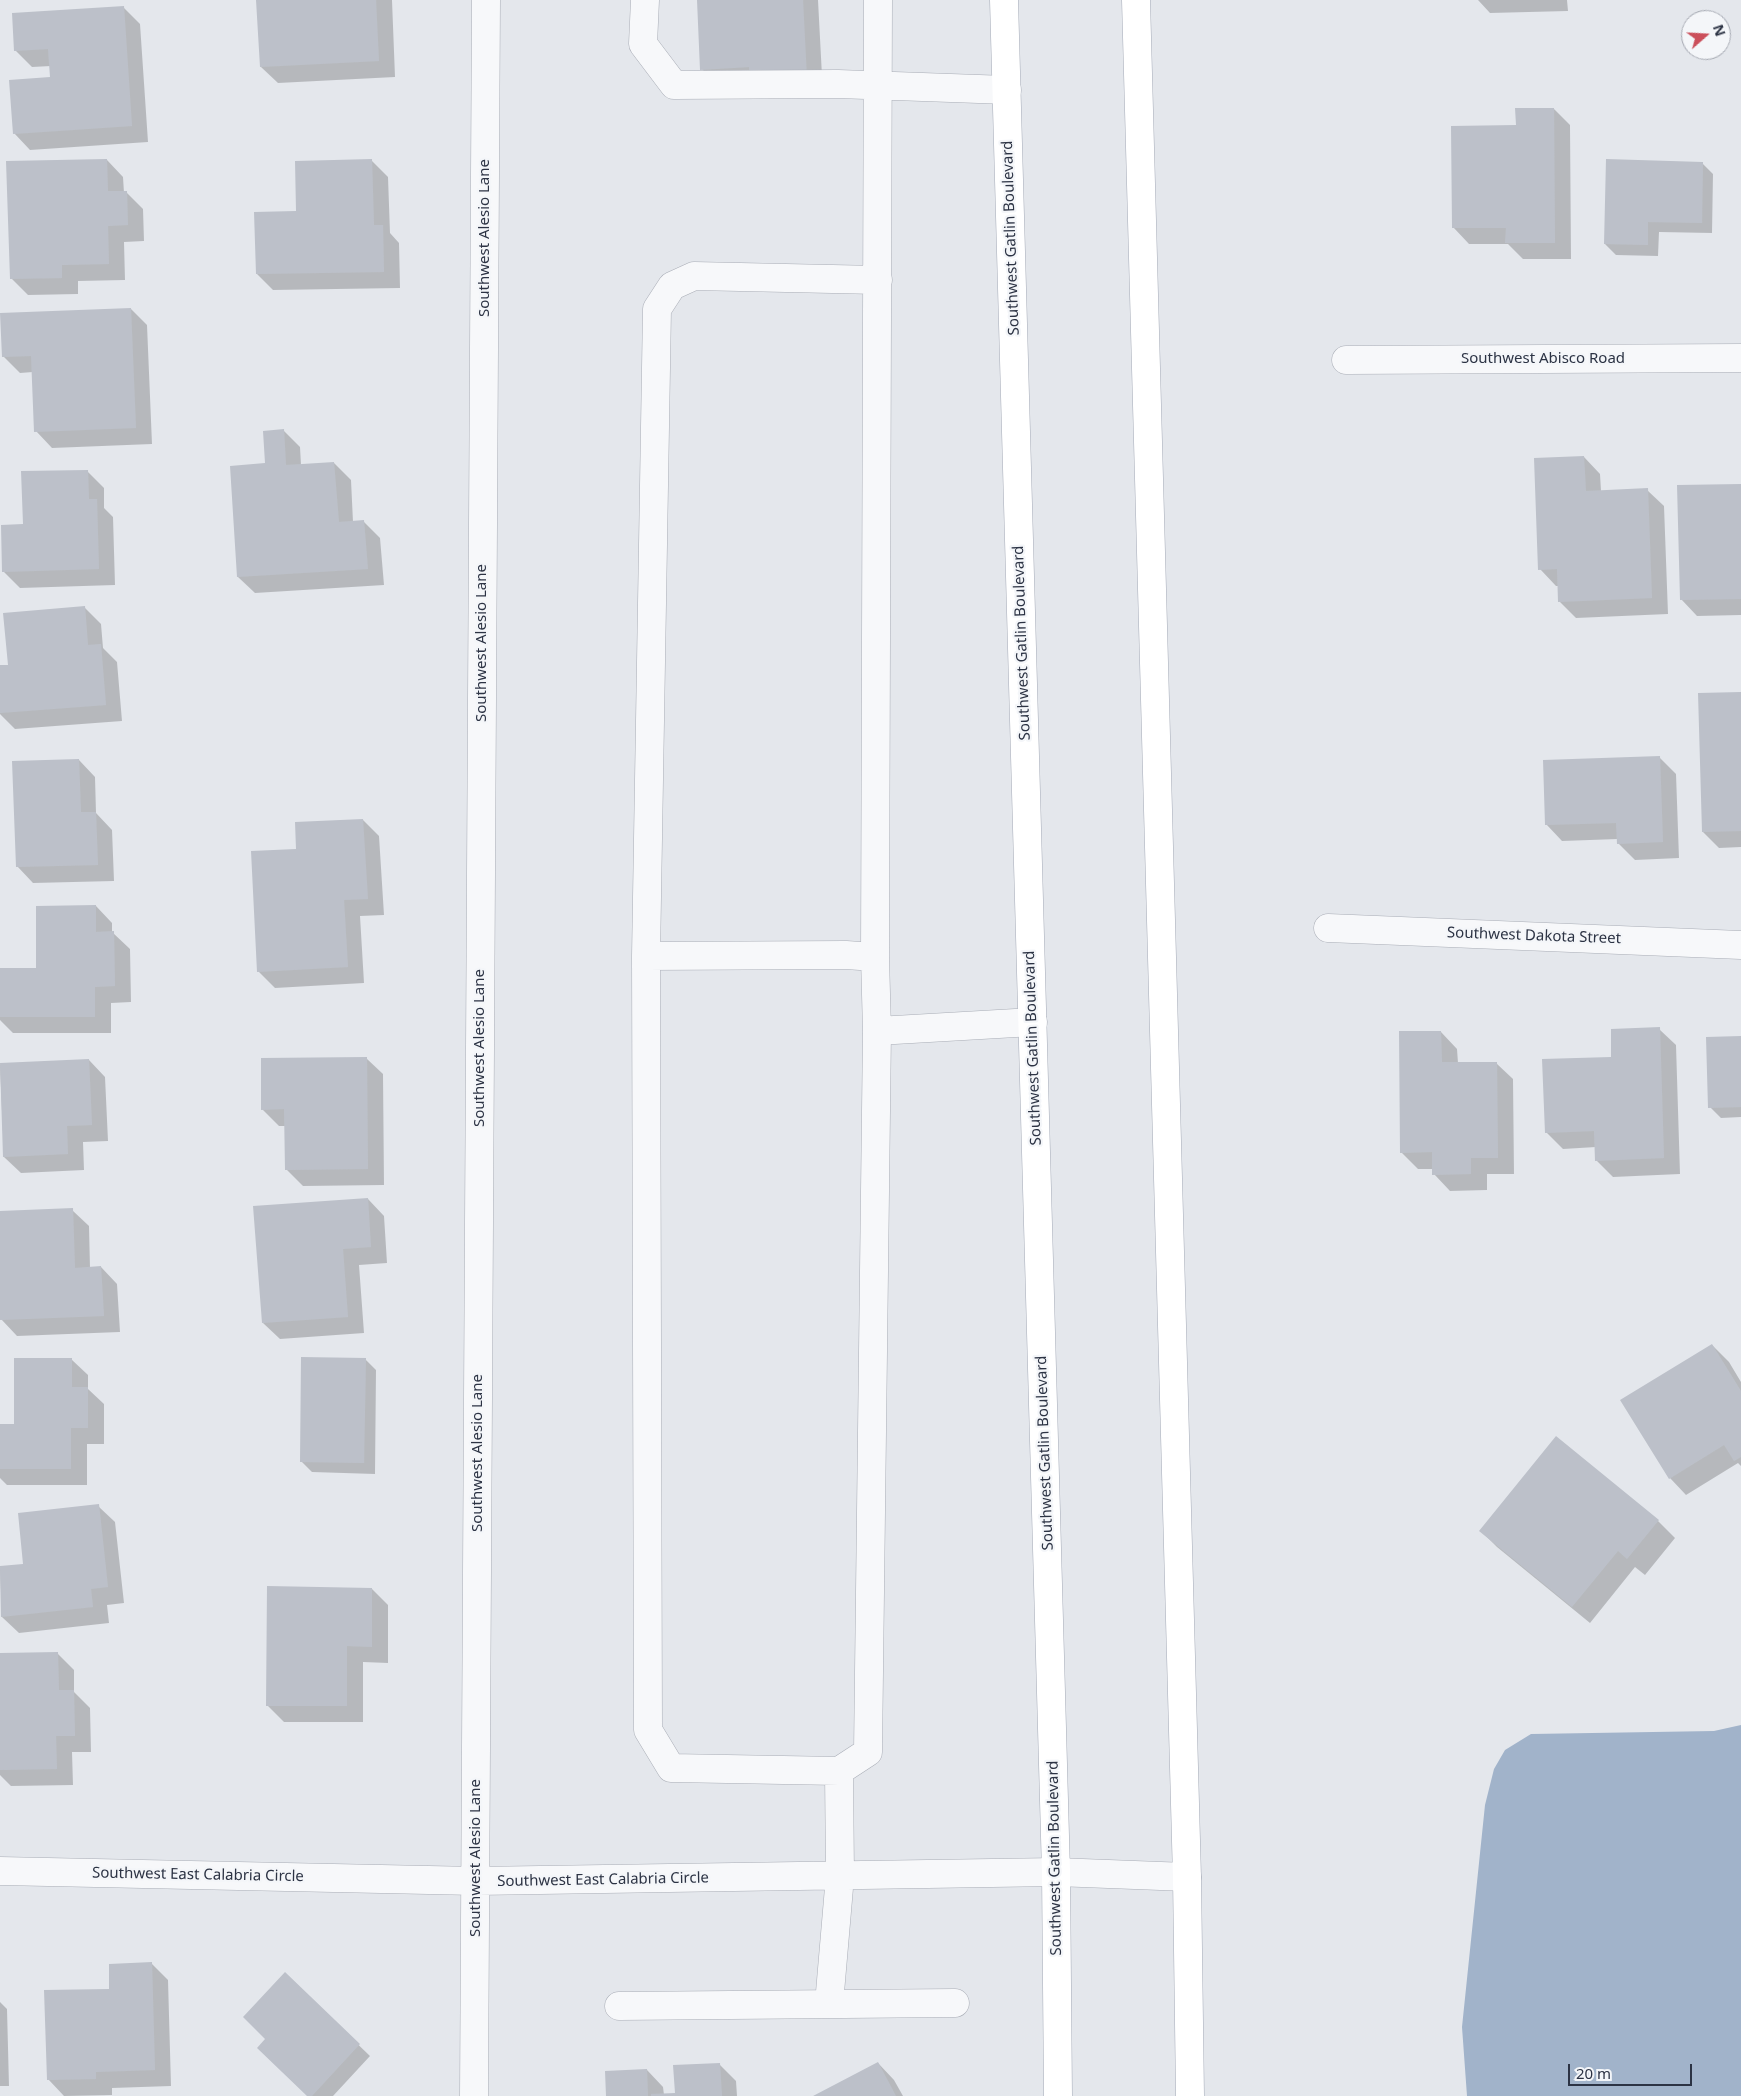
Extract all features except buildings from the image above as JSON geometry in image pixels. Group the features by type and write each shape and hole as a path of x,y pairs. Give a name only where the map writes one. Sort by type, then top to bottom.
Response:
{"main road":[{"name":"Southwest Gatlin Boulevard","path":"1004,0 1056,1872 1058,2096"},
{"path":"1136,0 1188,1877 1190,2096"}],"street":[{"name":"Southwest Alesio Lane","path":"474,2096 486,0"},
{"path":"645,0 642,44 674,85 878,85 1007,90"},
{"path":"878,0 878,280 875,957 877,1031 868,1752 839,1771 671,1768 648,1730 646,956 656,310 672,286 694,276 878,280"},
{"name":"Southwest Abisco Road","path":"1346,360 1741,358"},
{"name":"Southwest Dakota Street","path":"1328,928 1741,945"},
{"path":"646,956 846,955 875,957"},
{"path":"877,1031 1033,1022"},
{"path":"829,2004 840,1876 839,1771"},
{"name":"Southwest East Calabria Circle","path":"0,1871 476,1882 1056,1872 1188,1877"},
{"path":"619,2006 955,2003"}],"water":[{"path":"1741,1725 1741,2096 1467,2096 1462,2027 1485,1805 1494,1769 1505,1750 1531,1734 1714,1731"}]}
